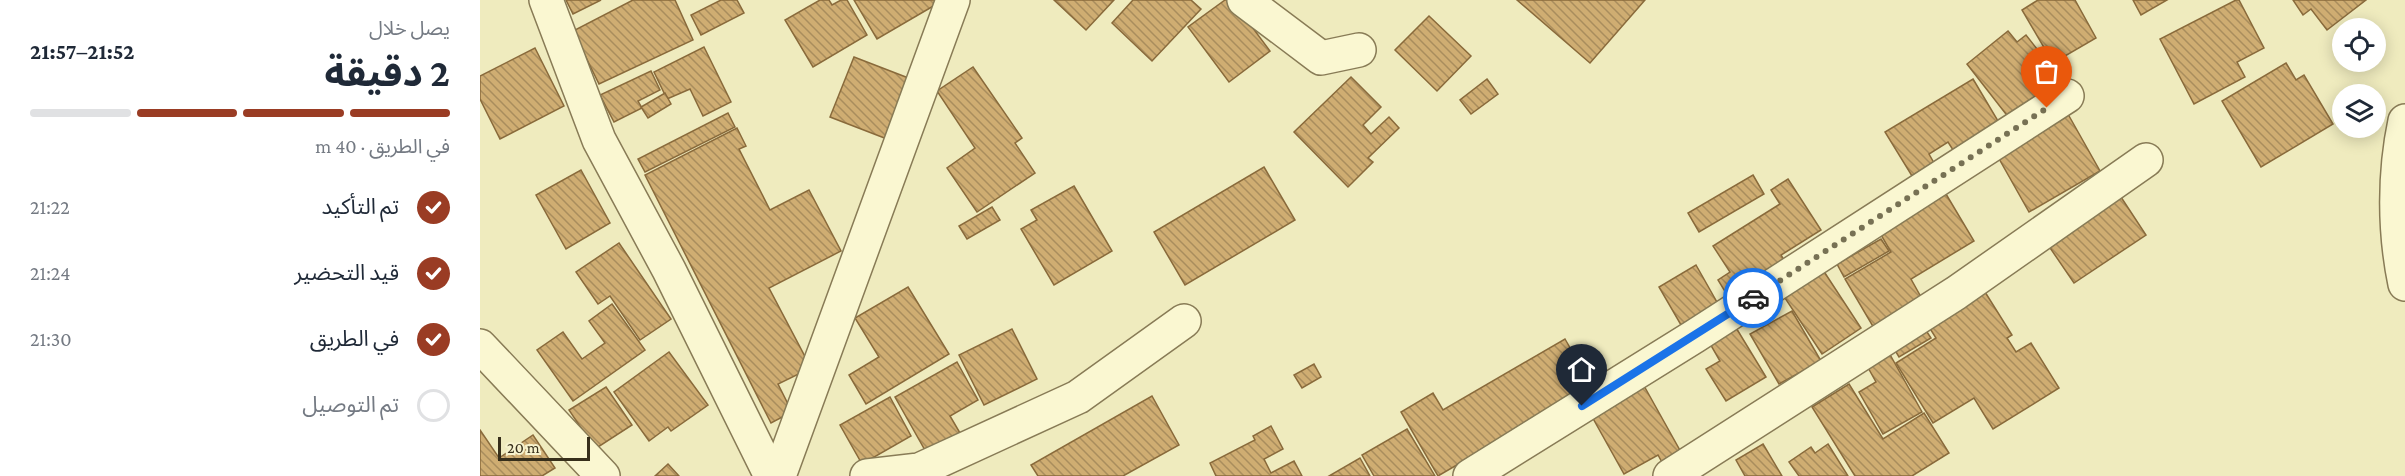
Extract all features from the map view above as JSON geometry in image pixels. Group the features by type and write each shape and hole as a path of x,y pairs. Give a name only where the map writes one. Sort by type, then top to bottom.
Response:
{"street":[{"path":"546,0 599,140 669,270 771,476"},
{"path":"779,476 953,0"},
{"path":"1244,0 1321,58 1359,50"},
{"path":"1470,476 1695,336 2067,96"},
{"path":"2405,121 2398,173 2397,207 2398,241 2405,284"},
{"path":"1670,476 1956,292 2146,160"},
{"path":"867,476 919,470 1078,397 1184,321"},
{"path":"480,346 603,476"}],"building":[{"path":"566,0 601,0 573,14"},
{"path":"633,0 675,0 693,40 599,84 573,31"},
{"path":"721,0 737,0 744,13 701,35 691,15"},
{"path":"820,0 829,0 832,5 841,0 847,0 867,35 813,67 785,20"},
{"path":"854,0 941,0 942,1 877,39"},
{"path":"1054,0 1114,0 1086,30"},
{"path":"1133,0 1191,0 1201,9 1152,61 1112,23"},
{"path":"1225,0 1232,0 1270,51 1229,82 1188,27"},
{"path":"1517,0 1645,0 1590,63"},
{"path":"2038,0 2075,0 2096,38 2053,63 2022,10"},
{"path":"2133,0 2167,0 2141,15"},
{"path":"2239,0 2264,48 2237,62 2245,77 2194,104 2160,39"},
{"path":"2293,0 2366,0 2343,18 2332,18 2332,26 2327,30 2311,9 2303,15"},
{"path":"1429,16 1471,56 1437,91 1395,50"},
{"path":"2008,31 2017,42 2026,35 2060,78 2009,118 1967,64"},
{"path":"704,47 731,102 703,116 690,89 667,99 654,72"},
{"path":"535,48 564,106 500,139 480,99 480,76"},
{"path":"854,57 911,79 887,139 830,117"},
{"path":"2286,63 2296,80 2304,75 2332,125 2261,167 2222,101"},
{"path":"973,67 1022,138 1015,143 1035,173 977,212 947,168 975,148 937,91"},
{"path":"651,71 660,90 638,101 642,108 614,122 600,95"},
{"path":"1351,77 1381,107 1363,125 1371,134 1389,117 1399,128 1368,158 1373,162 1348,187 1294,132"},
{"path":"1487,79 1498,94 1471,114 1460,100"},
{"path":"1973,79 2001,126 1955,153 1948,142 1929,154 1934,163 1912,176 1885,132"},
{"path":"665,93 671,104 648,118 641,107"},
{"path":"2064,107 2100,171 2029,212 1993,148"},
{"path":"728,113 735,127 645,172 638,159"},
{"path":"737,128 746,146 739,149 770,210 809,190 841,251 769,288 811,368 778,384 792,412 771,423 645,175"},
{"path":"1264,167 1295,220 1185,285 1154,232"},
{"path":"581,170 610,223 566,249 536,195"},
{"path":"1753,175 1764,194 1699,232 1688,213"},
{"path":"1788,179 1821,230 1781,255 1788,267 1732,303 1718,280 1730,272 1713,246 1780,204 1771,190"},
{"path":"1074,186 1112,251 1054,285 1021,229 1037,220 1031,210"},
{"path":"1943,189 1974,241 1911,279 1926,306 1878,335 1845,279 1891,252 1877,228"},
{"path":"2117,191 2146,235 2074,283 2044,239"},
{"path":"992,207 1000,220 967,239 959,226"},
{"path":"1881,239 1889,251 1844,277 1837,264"},
{"path":"619,243 671,319 640,340 610,296 598,304 576,272"},
{"path":"1696,265 1718,304 1681,325 1659,287"},
{"path":"1823,270 1861,328 1822,354 1783,295"},
{"path":"908,287 949,354 866,404 849,375 879,357 855,318"},
{"path":"1985,292 2012,335 2007,338 2016,352 2031,343 2059,388 1993,429 1974,398 1933,423 1896,363 1936,338 1929,327"},
{"path":"612,304 645,350 573,401 537,350 563,332 582,359 605,343 589,321"},
{"path":"1792,311 1821,361 1779,384 1750,334"},
{"path":"1735,326 1766,377 1726,401 1706,369 1720,361 1709,342"},
{"path":"1012,329 1037,379 984,405 959,355"},
{"path":"1925,329 1931,338 1899,357 1893,347"},
{"path":"1565,339 1592,386 1438,476 1401,412 1433,393 1443,410"},
{"path":"1888,351 1922,412 1883,434 1859,392 1876,382 1866,364"},
{"path":"669,352 708,405 671,431 668,427 649,441 614,392"},
{"path":"957,362 978,400 950,416 960,433 926,452 895,397"},
{"path":"1314,364 1321,377 1302,388 1294,375"},
{"path":"1643,384 1682,454 1663,464 1658,455 1624,474 1590,413"},
{"path":"1849,384 1883,439 1924,413 1949,453 1912,476 1855,476 1812,407"},
{"path":"606,387 632,425 595,449 569,410"},
{"path":"1152,396 1179,445 1123,476 1038,476 1031,465"},
{"path":"890,397 911,436 862,464 840,425"},
{"path":"1271,426 1283,449 1264,459 1271,473 1294,461 1302,476 1216,476 1210,463 1255,440 1253,436"},
{"path":"1407,429 1435,476 1374,476 1362,455"},
{"path":"480,430 499,458 533,435 555,468 542,476 480,476"},
{"path":"1763,444 1782,476 1745,476 1736,460"},
{"path":"1828,444 1848,476 1799,476 1789,462 1811,447 1815,453"},
{"path":"1360,458 1370,476 1329,476"},
{"path":"668,464 679,476 655,476"}],"way so far":[{"path":"1753,298 2047,108"}],"route":[{"path":"1582,406 1753,298"}]}
